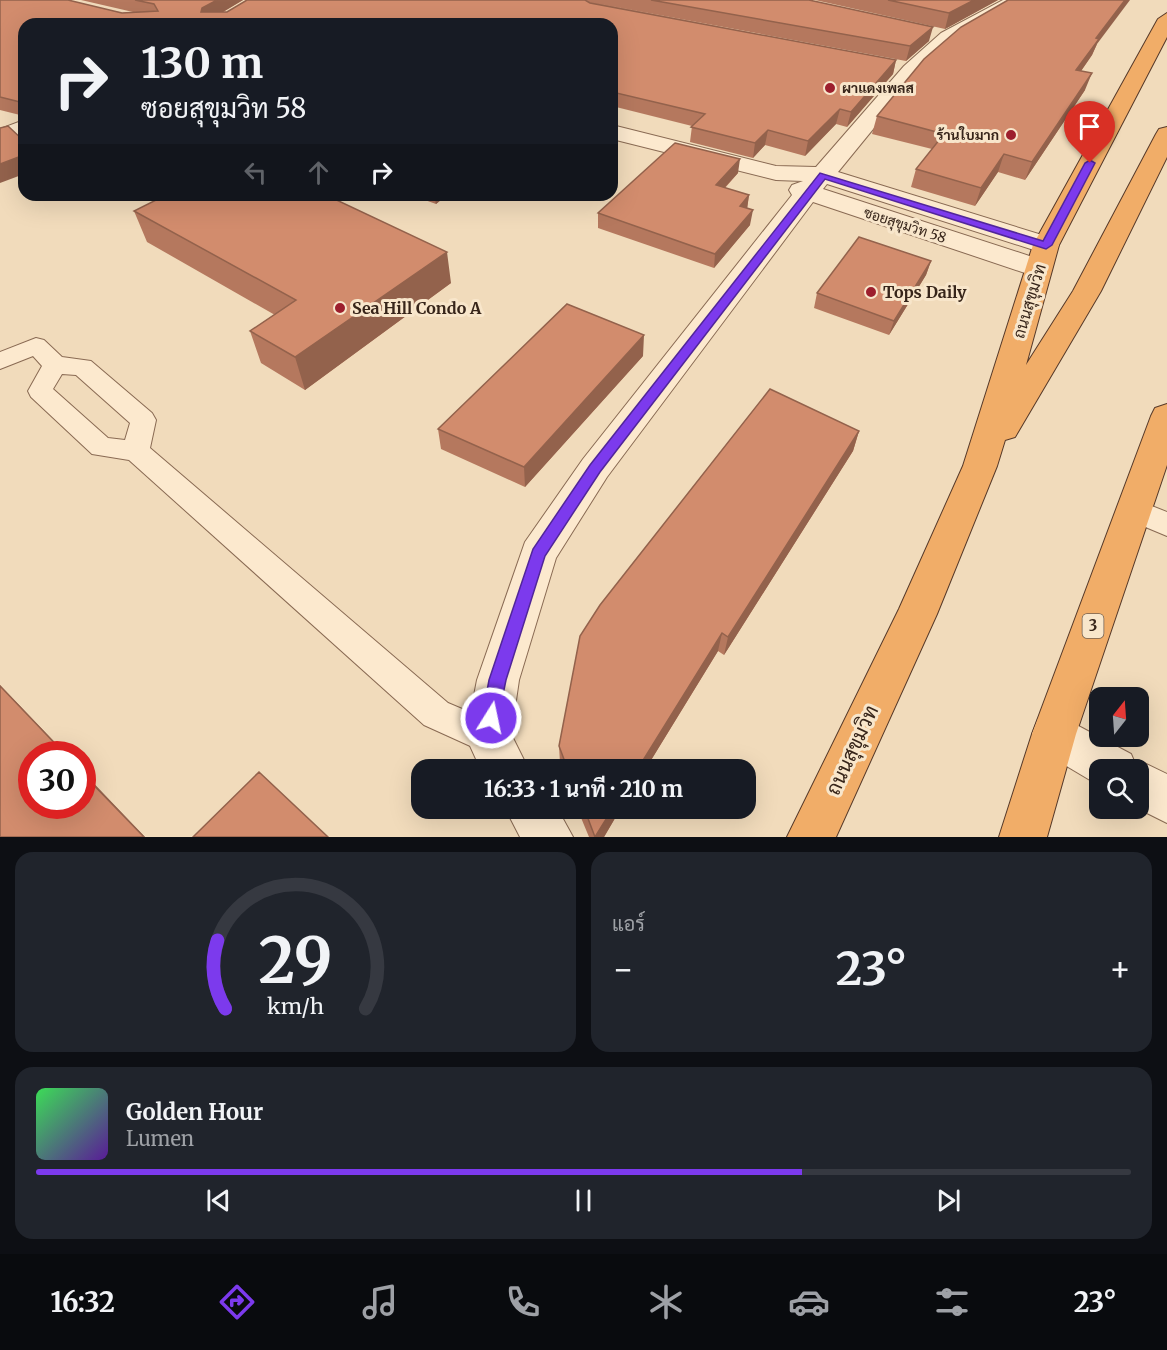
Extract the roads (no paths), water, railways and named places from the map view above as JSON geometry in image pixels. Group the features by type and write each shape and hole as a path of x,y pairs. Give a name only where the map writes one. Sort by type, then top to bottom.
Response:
{"highway":[{"name":"ถนนสุขุมวิท","path":"811,837 916,614 980,466 1042,257 1167,19"},
{"name":"ถนนสุขุมวิท","path":"980,466 1086,291 1167,134"},
{"name":"3","path":"1023,837 1054,734 1150,518 1167,416"}],"street":[{"path":"500,759 488,737 498,680 538,554 595,468 815,184 911,70 948,36 1016,0"},
{"path":"926,32 948,36"},
{"path":"889,66 911,70"},
{"path":"0,138 18,130"},
{"name":"ซอยสุขุมวิท 58","path":"618,134 815,184 1042,257"},
{"path":"1054,734 1096,759"},
{"path":"1149,789 1167,800"},
{"path":"536,819 549,837"}],"lane":[{"path":"0,362 36,346 55,365 82,367 143,420 136,451"},
{"path":"55,365 40,391 101,447 136,451 436,714 488,737"}],"place":[{"name":"ผาแดงเพลส","path":"830,88"},
{"name":"ร้านใบมาก","path":"1011,135"},
{"name":"Tops Daily","path":"871,292"},
{"name":"Sea Hill Condo A","path":"340,308"}]}
